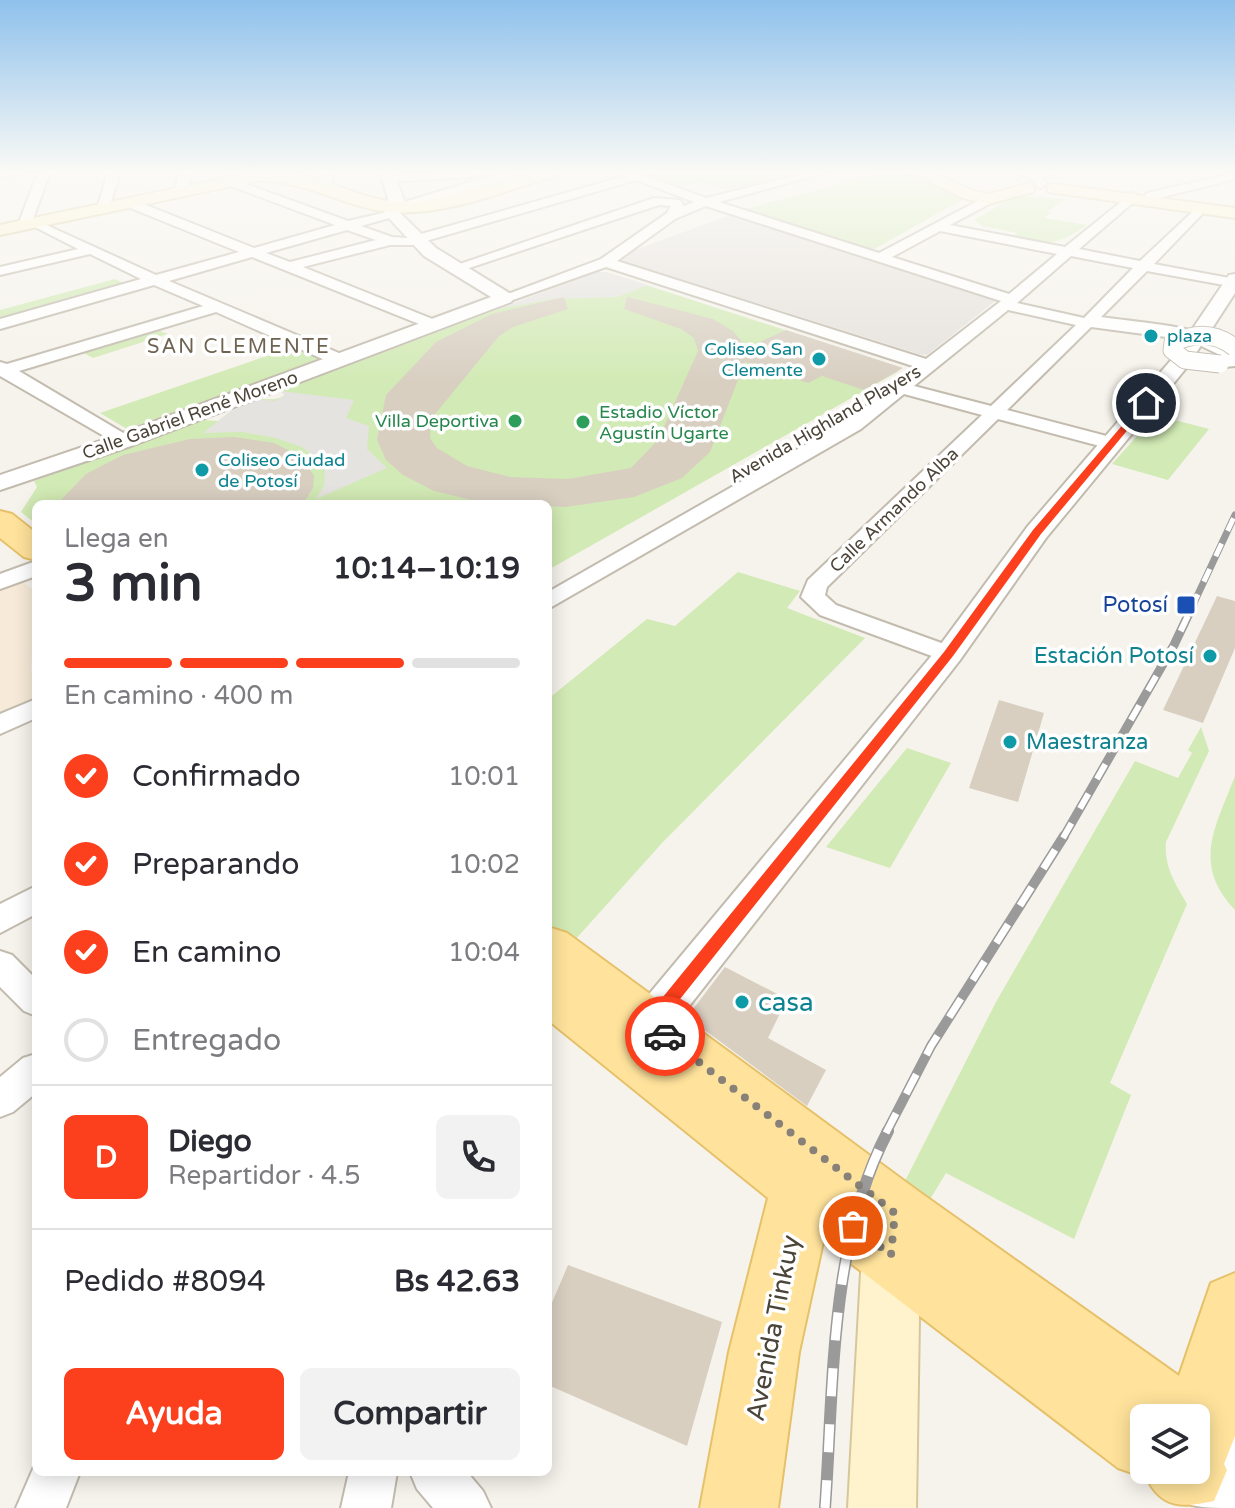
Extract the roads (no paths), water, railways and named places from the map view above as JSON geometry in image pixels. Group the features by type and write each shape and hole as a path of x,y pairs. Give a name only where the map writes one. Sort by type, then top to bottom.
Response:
{"main road":[{"path":"0,521 27,569"},
{"path":"0,548 27,569"},
{"path":"552,951 650,1024 807,1168"},
{"path":"552,991 807,1168 1130,1409"},
{"name":"Avenida Tinkuy","path":"739,1508 764,1352 807,1168"},
{"path":"882,1508 893,1234"},
{"path":"1207,1404 1235,1307"}],"street":[{"path":"75,242 340,360"},
{"path":"225,242 434,325"},
{"path":"0,324 289,242"},
{"path":"288,267 385,242"},
{"path":"419,242 505,298"},
{"path":"455,268 534,242"},
{"name":"Calle Gabriel René Moreno","path":"0,483 123,441 606,262 618,242"},
{"path":"830,242 1008,302 1087,323 1097,329 1235,347"},
{"path":"879,258 906,242"},
{"path":"650,1024 949,654 1037,532 1191,343 1234,281 1018,242"},
{"path":"606,262 927,365 1080,242"},
{"name":"Calle Armando Alba","path":"949,654 828,610 813,597 816,585 1167,242"},
{"path":"0,258 84,246"},
{"path":"0,271 84,246"},
{"path":"0,308 136,272"},
{"path":"8,374 217,307"},
{"path":"8,374 237,314"},
{"path":"1230,363 1185,360 1172,350 1173,343 1185,337 1207,335 1224,338 1235,347"},
{"path":"1191,343 1194,341 1184,349 1186,353 1208,361 1230,363"},
{"path":"1191,343 1214,368 1230,363"},
{"name":"Avenida Highland Players","path":"552,600 902,388 927,365"},
{"name":"Avenida Highland Players","path":"552,581 845,421 927,365"},
{"path":"8,374 123,441"},
{"path":"902,388 1111,443"},
{"path":"0,725 32,709"},
{"path":"0,920 32,900"},
{"path":"0,965 32,997"},
{"path":"0,1100 32,1073"},
{"path":"41,1508 54,1476"},
{"path":"366,1508 372,1476"},
{"path":"438,1476 466,1508"}],"railway":[{"path":"1192,607 1235,515"},
{"path":"1063,838 1174,645 1193,605"},
{"path":"886,1133 931,1046 1064,836"},
{"path":"825,1508 833,1364 845,1267 869,1175 888,1131"}],"place":[{"name":"plaza","path":"1151,336"},
{"name":"Coliseo San Clemente","path":"819,359"},
{"name":"Villa Deportiva","path":"515,421"},
{"name":"Estadio Víctor Agustín Ugarte","path":"583,422"},
{"name":"Coliseo Ciudad de Potosí","path":"202,470"},
{"name":"Potosí","path":"1186,605"},
{"name":"Estación Potosí","path":"1210,656"},
{"name":"Maestranza","path":"1010,742"},
{"name":"casa","path":"742,1002"}],"district":[{"name":"SAN CLEMENTE","path":"239,347"}]}
